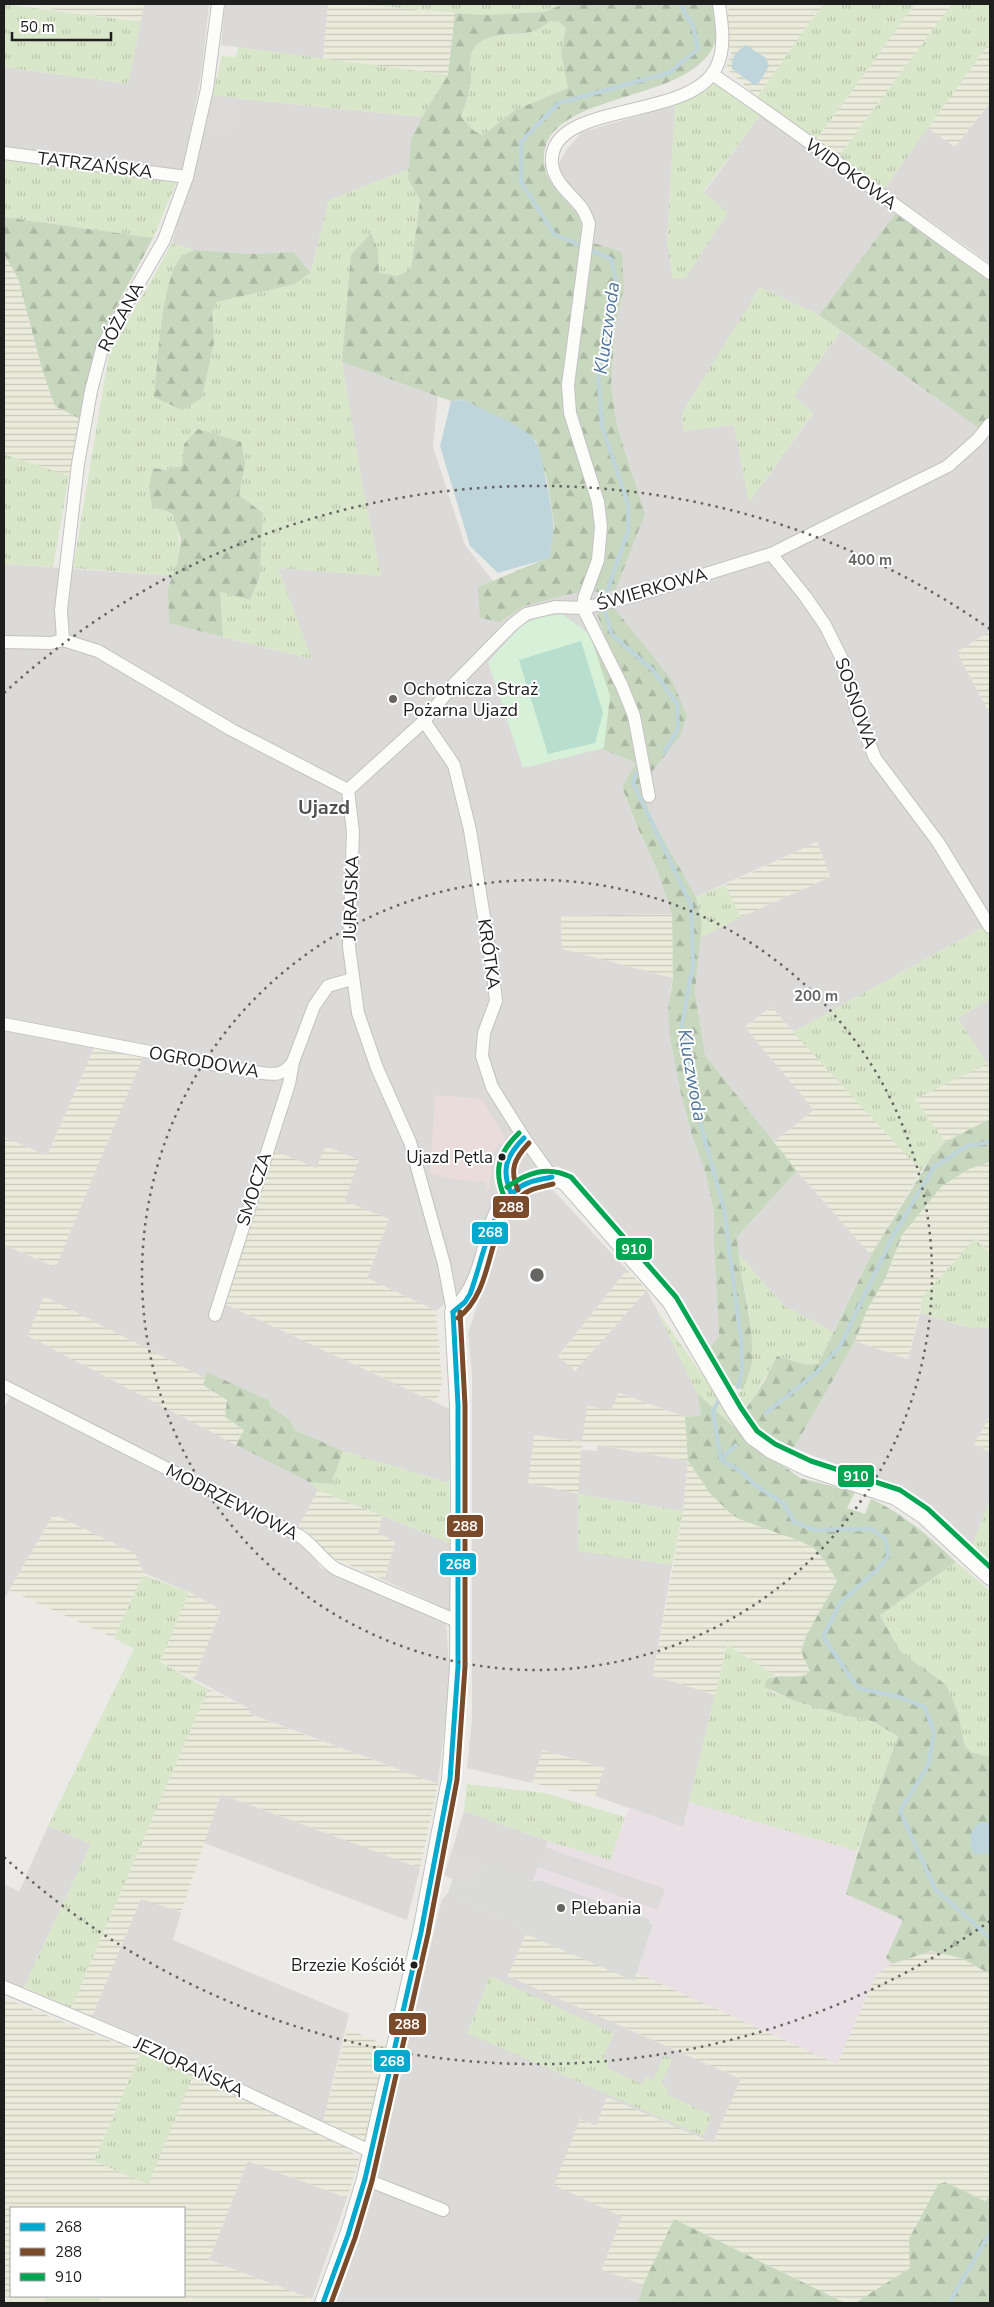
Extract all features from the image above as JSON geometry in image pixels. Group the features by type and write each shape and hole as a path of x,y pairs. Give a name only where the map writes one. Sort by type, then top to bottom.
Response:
{"street":[{"name":"RÓŻANA","path":"63,640 61,610 78,464 91,391 103,345 164,240 187,177 207,89 218,4"},
{"path":"649,796 634,716 622,686 583,608 584,598 598,560 602,527 598,502 570,413 568,399 569,371 589,224 583,208 556,178 552,163 558,141 576,126 610,114 656,106 672,100 698,85 712,74 719,59 722,42 720,4"},
{"name":"WIDOKOWA","path":"712,74 766,110 908,216 990,273"},
{"name":"TATRZAŃSKA","path":"4,154 187,177"},
{"name":"ŚWIERKOWA","path":"348,790 424,721 453,684 512,625 526,614 555,607 583,608 653,591 771,554 948,466 978,439 990,424"},
{"name":"SOSNOWA","path":"771,554 805,596 825,625 844,662 857,712 875,758 938,842 990,927"},
{"path":"4,642 51,643 63,640 98,651 232,730 348,790"},
{"name":"KRÓTKA","path":"424,721 454,765 470,830 496,1000 484,1033 482,1056 492,1087 524,1138 552,1177"},
{"name":"JURAJSKA","path":"348,790 353,832 348,947 358,1013 377,1068 410,1142 444,1264 454,1312"},
{"path":"293,1062 314,1006 328,986 352,979"},
{"name":"OGRODOWA","path":"4,1024 254,1072 280,1074 293,1062"},
{"name":"SMOCZA","path":"215,1315 289,1084 293,1062"},
{"path":"323,2303 348,2235 372,2152 445,1814 454,1747 458,1667 459,1473 454,1312 466,1300 482,1264 503,1202 511,1193 529,1182 552,1177 566,1183 670,1301 735,1412 752,1436 771,1450 808,1468 896,1497 923,1515 990,1577"},
{"name":"MODRZEWIOWA","path":"4,1386 298,1535 313,1547 325,1562 336,1569 457,1620"},
{"name":"JEZIORAŃSKA","path":"4,1987 154,2050 372,2152"},
{"path":"365,2180 443,2210"}],"shaded area":[{"path":"144,4 209,4 202,69 183,172 4,151 4,67 128,84"},
{"path":"225,4 328,4 323,59 221,45"},
{"path":"212,96 422,117 411,139 409,169 329,200 311,271 292,252 250,254 194,250 172,243"},
{"path":"215,96 238,98 232,138 211,136"},
{"path":"990,103 990,263 884,189 927,127 955,147"},
{"path":"675,105 667,243 762,113 897,211 819,315 760,287 683,431 734,425 749,502 813,414 793,396 841,331 980,429 990,432 990,631 957,652 990,714 990,937 984,927 793,1032 771,1007 745,1027 814,1110 774,1142 705,1055 695,992 700,938 741,917 830,877 817,842 696,897 650,815 641,776 651,772 681,735 687,716 622,788 636,825 658,872 672,914 561,916 562,948 673,978 670,991 670,1038 680,1090 692,1136 705,1171 714,1212 719,1336 711,1347 640,1249 559,1166 511,1177 493,1200 466,1287 436,1311 367,1278 389,1219 345,1201 316,1168 221,1302 452,1410 449,1483 343,1451 295,1430 290,1420 270,1406 207,1373 205,1378 44,1297 28,1336 309,1482 318,1490 297,1530 4,1380 4,1245 56,1267 95,1046 47,1156 4,1137 4,564 173,576 168,588 214,635 311,659 278,568 381,576 363,489 342,362 438,396 433,447 465,545 493,581 478,587 500,622 524,606 575,593 615,591 633,475 617,426 611,385 615,328 624,289 581,239 579,216 551,184 544,164 558,165 567,149 582,132"},
{"path":"990,999 990,1062 987,1064 957,1018"},
{"path":"435,1095 482,1099 506,1139 493,1152 488,1198 485,1182 455,1180 430,1174"},
{"path":"797,1171 871,1255 833,1332 783,1305 737,1252 737,1237"},
{"path":"430,1174 455,1180 485,1182 488,1198 465,1279 459,1279"},
{"path":"536,1188 553,1190 627,1270 558,1356 575,1370 647,1290 697,1393 701,1415 685,1417 619,1393 611,1410 582,1442 581,1450 597,1451 598,1445 688,1461 683,1511 579,1494 578,1550 672,1565 653,1675 715,1695 683,1827 595,1796 604,1768 543,1750 532,1783 467,1768 472,1720 472,1374 468,1333 505,1223 518,1201"},
{"path":"920,1313 970,1328 990,1328 990,1416 974,1444 990,1452 990,1499 971,1549 950,1522 915,1495 794,1448 855,1341 908,1359"},
{"path":"11,1394 290,1536 308,1550 321,1568 446,1620 450,1681 438,1784 248,1713 250,1709 194,1679 221,1610 189,1592 144,1573 135,1554 54,1514 4,1599 4,1408"},
{"path":"382,1516 450,1543 450,1611 384,1580 395,1543 378,1533"},
{"path":"221,1794 420,1868 407,1920 204,1843"},
{"path":"689,1802 857,1851 846,1894 903,1920 886,1958 892,1964 877,1974 837,2064 637,1973 653,1924 649,1923 650,1921 533,1881 548,1841 610,1860 629,1808 683,1827"},
{"path":"464,1811 548,1841 533,1881 451,1853"},
{"path":"48,1826 91,1844 24,1987 4,1994 4,1884 19,1892"},
{"path":"545,1847 665,1889 658,1910 538,1867"},
{"path":"451,1853 483,1863 473,1888 444,1875"},
{"path":"483,1863 533,1881 542,1881 650,1920 649,1923 653,1924 634,1982 526,1934 518,1925 448,1893 453,1879 473,1887"},
{"path":"448,1893 518,1925 526,1934 508,1976 741,2079 713,2143 607,2097 596,2126 580,2119 622,2217 602,2269 643,2285 638,2303 335,2303 355,2251 442,1899"},
{"path":"141,1898 181,1912 173,1940 349,2014 323,2122 92,2016"},
{"path":"248,2161 347,2198 312,2299 209,2260"}],"green space":[{"path":"4,4 141,22 128,84 4,67"},
{"path":"15,4 144,4 141,22"},
{"path":"328,4 356,4 455,13 448,75 323,59"},
{"path":"356,4 563,4 546,12 482,15"},
{"path":"563,4 717,4 717,30 714,45 699,65 676,79 588,110 564,122 549,139 544,163 545,170 554,187 578,215 581,239 622,252 624,289 615,328 611,385 617,426 645,514 615,591 575,593 524,606 500,622 480,618 478,587 550,557 554,525 547,480 536,441 515,425 480,409 466,400 451,401 342,362 351,255 371,233 378,250 379,273 398,276 411,269 420,200 408,179 411,139 448,75 455,13 482,15 545,12","holes":["551,21 559,22 566,28 561,53 568,88 515,110 483,135 474,131 461,117 470,84 470,62 473,51 478,44 485,39 531,32"]},
{"path":"733,4 823,4 757,97 726,68 731,53 726,35 728,10"},
{"path":"823,4 915,4 816,140 757,97"},
{"path":"915,4 952,4 839,156 816,140"},
{"path":"952,4 990,4 990,42 884,189 839,156"},
{"path":"552,21 559,22 566,28 561,53 568,88 515,110 483,135 474,131 460,117 470,89 470,62 473,51 478,44 485,40 531,32"},
{"path":"990,42 990,103 955,147 927,127"},
{"path":"238,47 448,75 422,117 212,96 222,56 236,57"},
{"path":"710,84 725,85 762,113 703,192 728,212 685,279 673,279 667,243 675,105"},
{"path":"4,159 177,181 153,238 4,217"},
{"path":"409,169 408,179 420,200 411,269 398,277 379,273 378,250 342,362 363,489 381,576 278,568 312,659 223,637 220,592 250,600 260,576 263,513 239,495 245,464 184,444 182,466 166,470 154,468 176,520 179,547 173,576 73,568 110,348 146,290 172,243 194,250 184,254 202,398 214,343 212,311 216,301 295,284 311,272 329,200"},
{"path":"897,211 990,280 990,416 980,429 819,315"},
{"path":"4,217 153,238 101,336 80,419 55,406 42,369 18,278 4,254"},
{"path":"194,250 250,254 293,252 311,272 295,284 216,302 212,311 214,343 202,398 182,410 154,397 162,322 170,281 183,255"},
{"path":"4,254 18,278 42,369 55,406 80,419 69,476 4,454"},
{"path":"760,287 819,315 841,331 794,396 813,413 749,503 734,425 683,431 682,413"},
{"path":"198,429 241,442 245,464 239,495 263,513 260,576 250,600 220,592 223,637 169,623 168,588 177,564 181,539 173,514 152,505 149,487 153,468 166,470 182,466 184,444"},
{"path":"4,454 69,476 53,567 4,564"},
{"path":"614,608 672,680 687,716 681,735 651,773 597,613"},
{"path":"562,614 590,634 610,696 604,748 523,768 488,662 523,624 541,617"},
{"path":"990,631 990,714 957,652"},
{"path":"590,634 621,692 650,815 696,897 702,923 695,992 705,1055 797,1171 737,1237 752,1344 750,1371 743,1390 730,1384 711,1347 719,1336 714,1212 705,1171 692,1136 680,1090 670,1038 668,1010 673,978 672,914 658,872 636,824 622,787 636,763 602,749"},
{"path":"581,641 603,713 595,743 548,754 519,660"},
{"path":"817,842 830,877 741,917 725,885"},
{"path":"725,885 741,917 700,938 702,923 696,897"},
{"path":"672,914 673,978 562,949 561,916"},
{"path":"984,927 990,937 990,999 958,1018 987,1064 915,1099 945,1142 921,1171 793,1032"},
{"path":"771,1007 921,1171 871,1255 774,1142 814,1110 745,1027"},
{"path":"95,1046 143,1057 56,1267 4,1245 4,1137 47,1156"},
{"path":"990,1062 990,1119 945,1142 915,1099"},
{"path":"990,1119 990,1162 969,1169 942,1186 902,1235 886,1277 867,1310 855,1341 794,1448 764,1433 745,1410 765,1380 777,1356 807,1365 818,1364 871,1255 931,1158 945,1142"},
{"path":"326,1146 359,1160 345,1201 389,1219 367,1278 436,1311 442,1380 437,1403 221,1302 273,1150 316,1168"},
{"path":"990,1162 990,1254 976,1238 923,1297 908,1359 855,1341 867,1310 887,1276 902,1235 942,1186 969,1169"},
{"path":"975,1238 990,1254 990,1328 970,1328 920,1313 923,1297"},
{"path":"737,1252 783,1305 833,1332 818,1365 807,1365 778,1356 745,1410 736,1395 743,1390 750,1315"},
{"path":"627,1270 647,1290 575,1371 558,1356"},
{"path":"44,1296 205,1378 203,1386 227,1400 225,1417 244,1430 236,1445 28,1336"},
{"path":"656,1309 748,1440 697,1393"},
{"path":"207,1372 270,1401 270,1406 290,1420 295,1430 343,1451 331,1484 309,1482 236,1445 244,1430 225,1417 227,1400 203,1385"},
{"path":"619,1393 685,1417 688,1461 582,1442 587,1406 611,1410"},
{"path":"697,1393 748,1440 800,1478 855,1492 847,1508 865,1514 871,1499 883,1505 916,1527 956,1562 880,1615 900,1651 946,1685 958,1712 964,1744 970,1752 990,1757 990,1974 961,1958 931,1951 892,1964 886,1958 903,1920 846,1894 864,1834 898,1736 872,1721 795,1701 765,1687 766,1680 772,1677 799,1676 810,1672 801,1651 807,1634 837,1581 825,1561 814,1548 739,1519 710,1493 688,1461 685,1417 701,1415"},
{"path":"990,1416 990,1452 974,1444"},
{"path":"534,1435 582,1442 578,1494 528,1483"},
{"path":"343,1451 449,1483 450,1543 318,1490 309,1482 331,1484"},
{"path":"688,1461 710,1493 729,1512 814,1548 825,1561 837,1581 807,1634 801,1651 810,1672 803,1677 775,1675 727,1645 715,1695 653,1675 683,1511"},
{"path":"318,1490 382,1516 378,1533 395,1542 384,1580 328,1556 297,1530"},
{"path":"578,1494 683,1511 672,1565 578,1551"},
{"path":"990,1499 990,1563 971,1549"},
{"path":"54,1514 135,1554 144,1573 114,1638 9,1590"},
{"path":"956,1562 990,1591 990,1757 970,1752 964,1744 958,1712 920,1667 900,1651 880,1614"},
{"path":"143,1575 189,1592 160,1662 208,1689 71,2008 24,1987 91,1844 48,1826 134,1649 114,1638"},
{"path":"189,1592 221,1610 194,1679 160,1662"},
{"path":"727,1645 775,1675 766,1680 771,1692 847,1716 872,1721 898,1736 857,1851 689,1802"},
{"path":"208,1689 250,1709 249,1714 438,1784 420,1868 221,1794 181,1912 141,1899 92,2016 71,2008"},
{"path":"543,1750 604,1768 595,1796 532,1783"},
{"path":"467,1784 545,1793 625,1817 610,1860 548,1841 464,1811"},
{"path":"526,1934 634,1981 637,1973 837,2064 877,1974 892,1964 930,1951 961,1958 990,1974 990,2197 985,2201 945,2183 909,2239 911,2268 855,2303 845,2303 674,2219 643,2285 602,2270 622,2217 554,2185 580,2119 596,2126 607,2097 713,2143 741,2079 508,1976"},
{"path":"490,1976 614,2033 603,2058 609,2061 607,2068 642,2084 646,2077 653,2080 664,2055 672,2059 661,2084 668,2088 666,2094 712,2115 703,2136 467,2033"},
{"path":"4,1998 141,2053 94,2161 194,2073 348,2148 359,2160 347,2198 248,2161 209,2260 312,2299 310,2303 98,2303 101,2297 185,2297 185,2207 10,2207 10,2297 47,2297 44,2303 4,2303"},
{"path":"347,2029 386,2045 366,2142 323,2122"},
{"path":"141,2053 194,2073 148,2184 94,2161"},
{"path":"945,2182 985,2201 990,2197 989,2303 855,2303 910,2268 909,2239 938,2185"},
{"path":"674,2219 845,2303 638,2303 643,2285"},
{"path":"47,2297 101,2297 98,2303 44,2303"}],"water":[{"path":"746,45 766,58 769,66 759,83 754,85 732,69 732,61 735,55"},
{"path":"466,400 522,429 535,441 544,468 553,523 550,558 498,573 470,546 440,446 451,401"},
{"path":"981,1822 990,1823 990,1853 973,1855 971,1837 974,1829"}],"waterway":[{"name":"Kluczwoda","path":"605,597 628,531 628,504 602,426 598,373 616,282 611,259 554,234 521,182 521,142 559,103 669,73 698,49 693,26 683,10 682,4"},
{"name":"Kluczwoda","path":"605,611 612,635 653,670 677,704 678,729 664,753"},
{"name":"Kluczwoda","path":"636,773 633,783 691,905 693,964 682,1025 699,1118 724,1209 741,1341 742,1371 738,1387"},
{"path":"766,1413 816,1373 840,1346 893,1236 934,1167 967,1146 990,1142"},
{"name":"Kluczwoda","path":"720,1397 713,1412 721,1460 742,1472 755,1485 784,1504 794,1522 814,1530 872,1529 886,1540 888,1556 878,1569 840,1603 823,1637 858,1688 899,1697 925,1707 934,1733 928,1766 900,1811 935,1889 990,1938"},
{"path":"721,1459 736,1445"},
{"name":"Kluczwoda","path":"949,2303 990,2233"}],"transit line":[{"name":"910","path":"504,1196 499,1178 500,1162 507,1147 519,1133"},
{"name":"268","path":"511,1193 506,1177 507,1164 509,1157 524,1138"},
{"name":"288","path":"518,1190 515,1183 514,1165 529,1143"},
{"name":"910","path":"507,1187 522,1178 538,1172 562,1173 571,1177 676,1297 741,1408 757,1431 775,1444 811,1461 900,1490 928,1509 990,1567"},
{"name":"268","path":"453,1312 465,1302 470,1294 487,1239 499,1211 507,1200 516,1190 524,1185 552,1177"},
{"name":"288","path":"458,1318 470,1305 479,1290 495,1239 509,1208 528,1191 553,1184"},
{"name":"268","path":"323,2303 348,2235 365,2179 421,1932 450,1779 458,1667 458,1405 453,1312"},
{"name":"288","path":"331,2303 355,2238 372,2181 428,1934 457,1780 465,1667 465,1405 460,1312"}],"place":[{"name":"Ochotnicza Straż Pożarna Ujazd","path":"393,699"},
{"name":"Ujazd Pętla","path":"502,1157"},
{"name":"Plebania","path":"561,1908"},
{"name":"Brzezie Kościół","path":"414,1965"}],"district":[{"name":"Ujazd","path":"324,807"}]}
